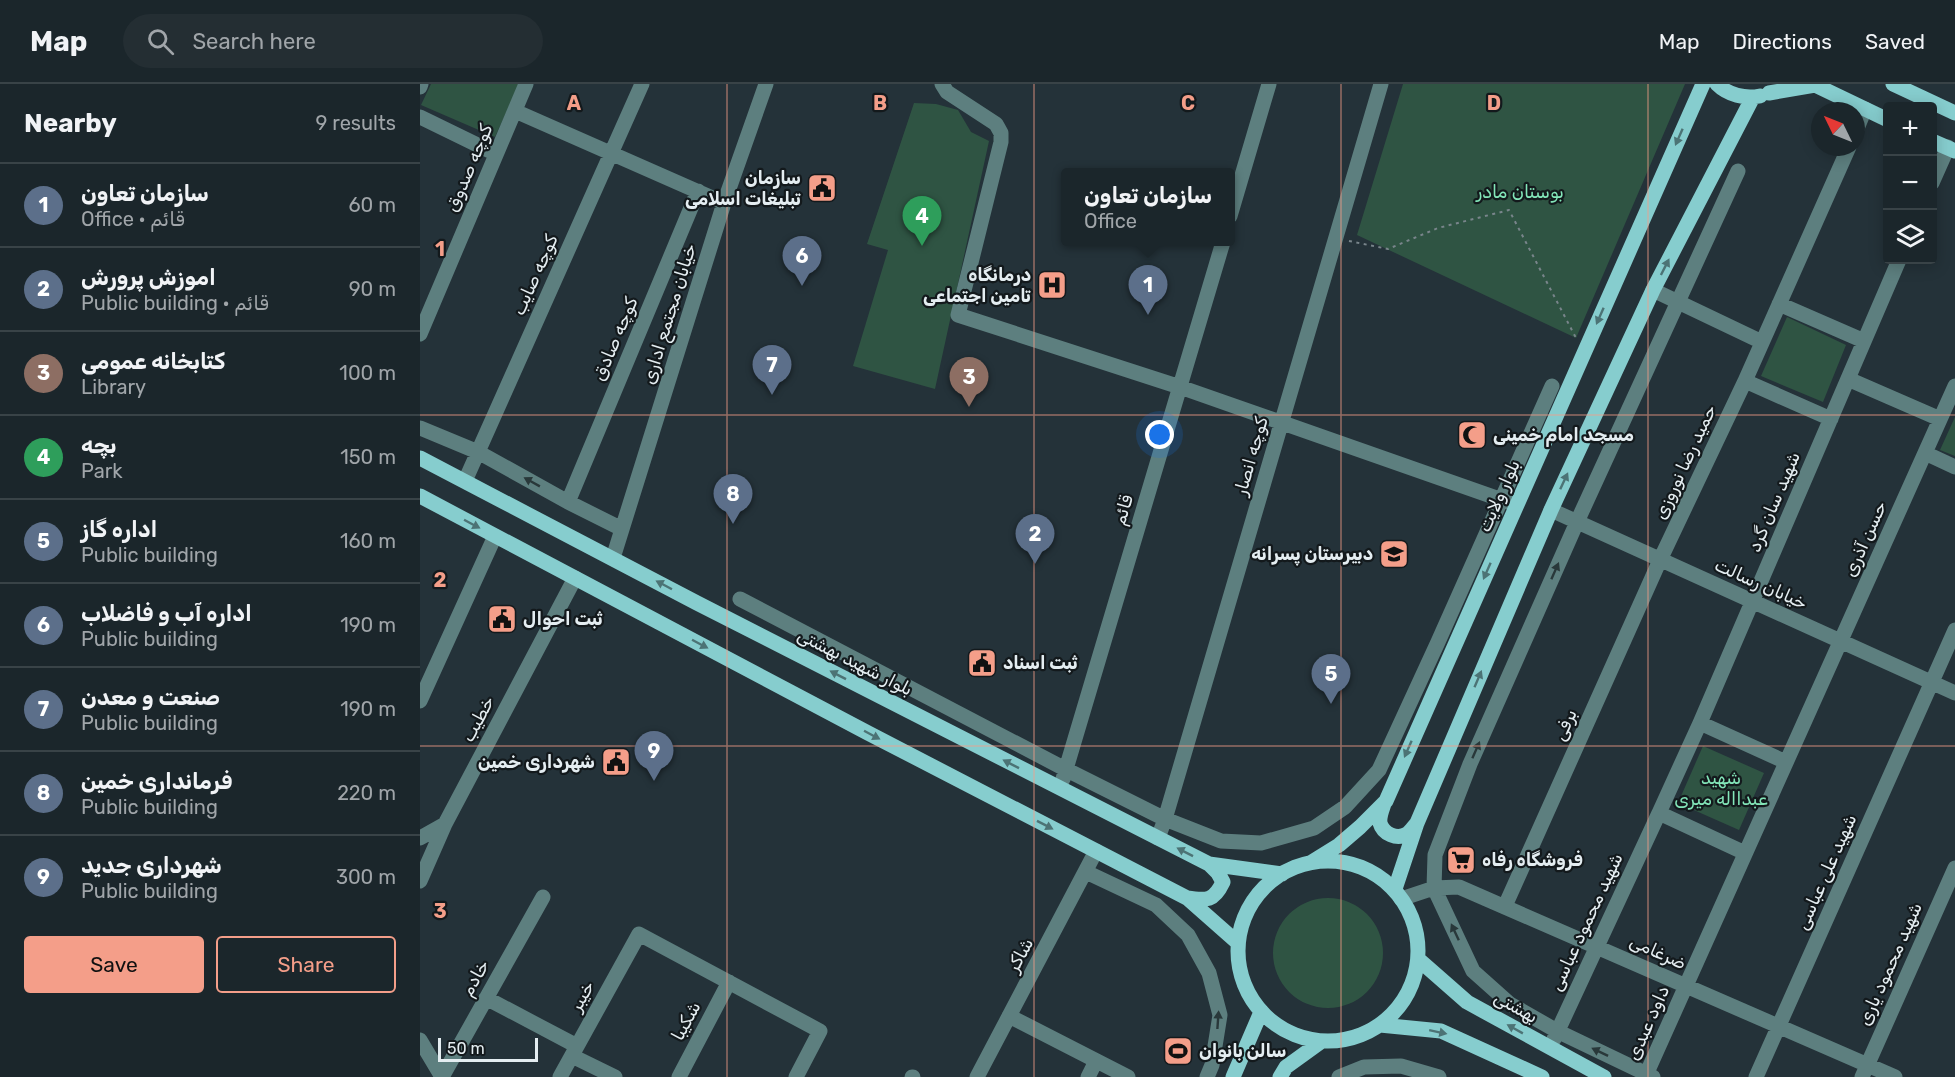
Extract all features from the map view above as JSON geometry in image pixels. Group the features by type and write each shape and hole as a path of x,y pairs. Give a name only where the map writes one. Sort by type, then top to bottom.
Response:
{"main road":[{"name":"بلوار ولایت","path":"1310,862 1346,839 1386,801 1509,502 1703,84"},
{"path":"1717,84 1737,95 1753,97 1815,85 1850,102"},
{"path":"1769,93 1784,84"},
{"path":"1893,84 1955,113"},
{"path":"1398,894 1417,823 1551,510 1653,290 1753,97"},
{"path":"1865,109 1883,118"},
{"path":"1937,143 1951,149"},
{"name":"بلوار شهید بهشتی","path":"420,458 1209,864 1282,874"},
{"path":"420,496 1187,898 1238,943"},
{"path":"1386,801 1380,813 1380,824 1387,833 1397,837 1408,833 1417,823"},
{"path":"1341,861 1370,871 1398,894 1412,915 1418,937 1418,959 1407,996 1395,1012 1380,1025 1362,1035 1343,1040 1305,1039 1274,1024 1261,1012 1247,991 1239,968 1238,943 1244,919 1253,901 1266,886 1282,874 1310,862 1341,861"},
{"path":"1187,898 1204,901 1217,894 1223,882 1209,864"},
{"name":"بهشتی","path":"1418,959 1467,1002 1604,1077"},
{"path":"1233,1077 1261,1012"},
{"path":"1380,1025 1441,1031 1535,1075"},
{"path":"1280,1077 1286,1067 1322,1041"}],"street":[{"name":"کوچه صدوق","path":"420,334 526,84"},
{"name":"کوچه صایب","path":"465,481 642,84"},
{"name":"خیابان مجتمع اداری","path":"612,558 724,203 766,84"},
{"path":"942,84 947,92 996,124 1001,133 958,315 1180,387 1509,502"},
{"path":"1235,199 1269,84"},
{"name":"کوچه انصار","path":"1158,838 1381,84"},
{"path":"515,111 724,203"},
{"path":"420,117 496,154"},
{"path":"1937,174 1951,149"},
{"path":"1845,156 1779,304 1864,341 1897,264"},
{"path":"1648,1076 1557,1031 1510,1004 1473,971 1434,888 1434,855 1470,764 1577,522 1738,171"},
{"name":"کوچه صادق","path":"568,502 698,192"},
{"name":"قائم","path":"1060,788 1222,246"},
{"path":"1653,290 1762,342"},
{"name":"حمید رضا نوروزی","path":"1660,560 1779,304"},
{"name":"شهید سان گرد","path":"1752,601 1864,341"},
{"path":"1848,379 1940,419"},
{"path":"1745,381 1831,419"},
{"path":"740,599 1165,819 1221,841 1261,843 1314,828 1345,807 1379,770 1509,502 1552,386"},
{"name":"حسن آذری","path":"1786,762 1955,386"},
{"path":"420,428 478,452 568,502 622,528"},
{"path":"1925,453 1955,467"},
{"name":"خیابان رسالت","path":"1551,510 1955,693"},
{"path":"420,701 495,536"},
{"name":"برفی","path":"1504,906 1660,560"},
{"name":"خطیب","path":"420,881 445,824 575,578"},
{"path":"1752,601 1700,723 1786,762"},
{"name":"شهید علی عباسی","path":"1756,1077 1955,630"},
{"name":"شهید محمود عباسی","path":"1549,1048 1700,723"},
{"name":"داود عبدی","path":"1648,1076 1786,762"},
{"path":"1659,813 1745,853"},
{"path":"420,838 445,824"},
{"name":"شاکر","path":"977,1077 1096,851"},
{"name":"شهید محمود یاری","path":"1864,1071 1955,868"},
{"path":"1086,872 1156,905 1188,935 1209,973 1220,1015 1212,1065 1207,1077"},
{"name":"ضرغامی","path":"1398,894 1434,888 1459,887 1778,1026 1864,1071 1895,1077"},
{"name":"خادم","path":"442,1077 543,897"},
{"name":"خیبر","path":"560,1077 639,934 729,982"},
{"path":"729,982 820,1031 796,1077"},
{"name":"شکیبا","path":"679,1077 729,982"},
{"path":"486,998 615,1077"},
{"path":"1009,1016 1128,1077"},
{"path":"420,1040 442,1077"},
{"path":"1088,1077 1096,1061"},
{"path":"1339,1077 1364,1067 1401,1066 1439,1077"}],"path":[{"path":"1335,238 1388,249 1438,228 1509,210 1576,338"}],"green space":[{"path":"431,84 519,84 495,137 421,105"},
{"name":"بوستان مادر","path":"1403,84 1685,84 1576,338 1357,235"},
{"path":"914,103 936,104 958,110 971,132 989,141 935,389 853,366 888,250 867,244"},
{"path":"1787,317 1846,345 1823,402 1761,376"},
{"path":"1955,417 1955,456 1940,450"},
{"name":"شهید عبدااله میری","path":"1703,746 1764,773 1739,830 1678,803"},
{"path":"1328,898 1349,902 1367,914 1379,932 1383,953 1379,974 1367,992 1349,1004 1328,1008 1307,1004 1289,992 1277,974 1273,953 1277,932 1289,914 1307,902"}],"place":[{"name":"سازمان تبلیغات اسلامی","path":"822,188"},
{"name":"بچه","path":"922,246"},
{"name":"درمانگاه تامین اجتماعی","path":"1052,285"},
{"name":"اداره آب و فاضلاب","path":"802,286"},
{"name":"سازمان تعاون","path":"1148,315"},
{"name":"صنعت و معدن","path":"772,395"},
{"name":"کتابخانه عمومی","path":"969,407"},
{"name":"مسجد امام خمینی","path":"1472,435"},
{"name":"فرمانداری خمین","path":"733,524"},
{"name":"دبیرستان پسرانه","path":"1394,554"},
{"name":"اموزش پرورش","path":"1035,564"},
{"name":"ثبت احوال","path":"502,619"},
{"name":"ثبت اسناد","path":"982,663"},
{"name":"اداره گاز","path":"1331,704"},
{"name":"شهرداری خمین","path":"616,762"},
{"name":"شهرداری جدید","path":"654,781"},
{"name":"فروشگاه رفاه","path":"1461,860"},
{"name":"سالن بانوان","path":"1178,1051"}]}
